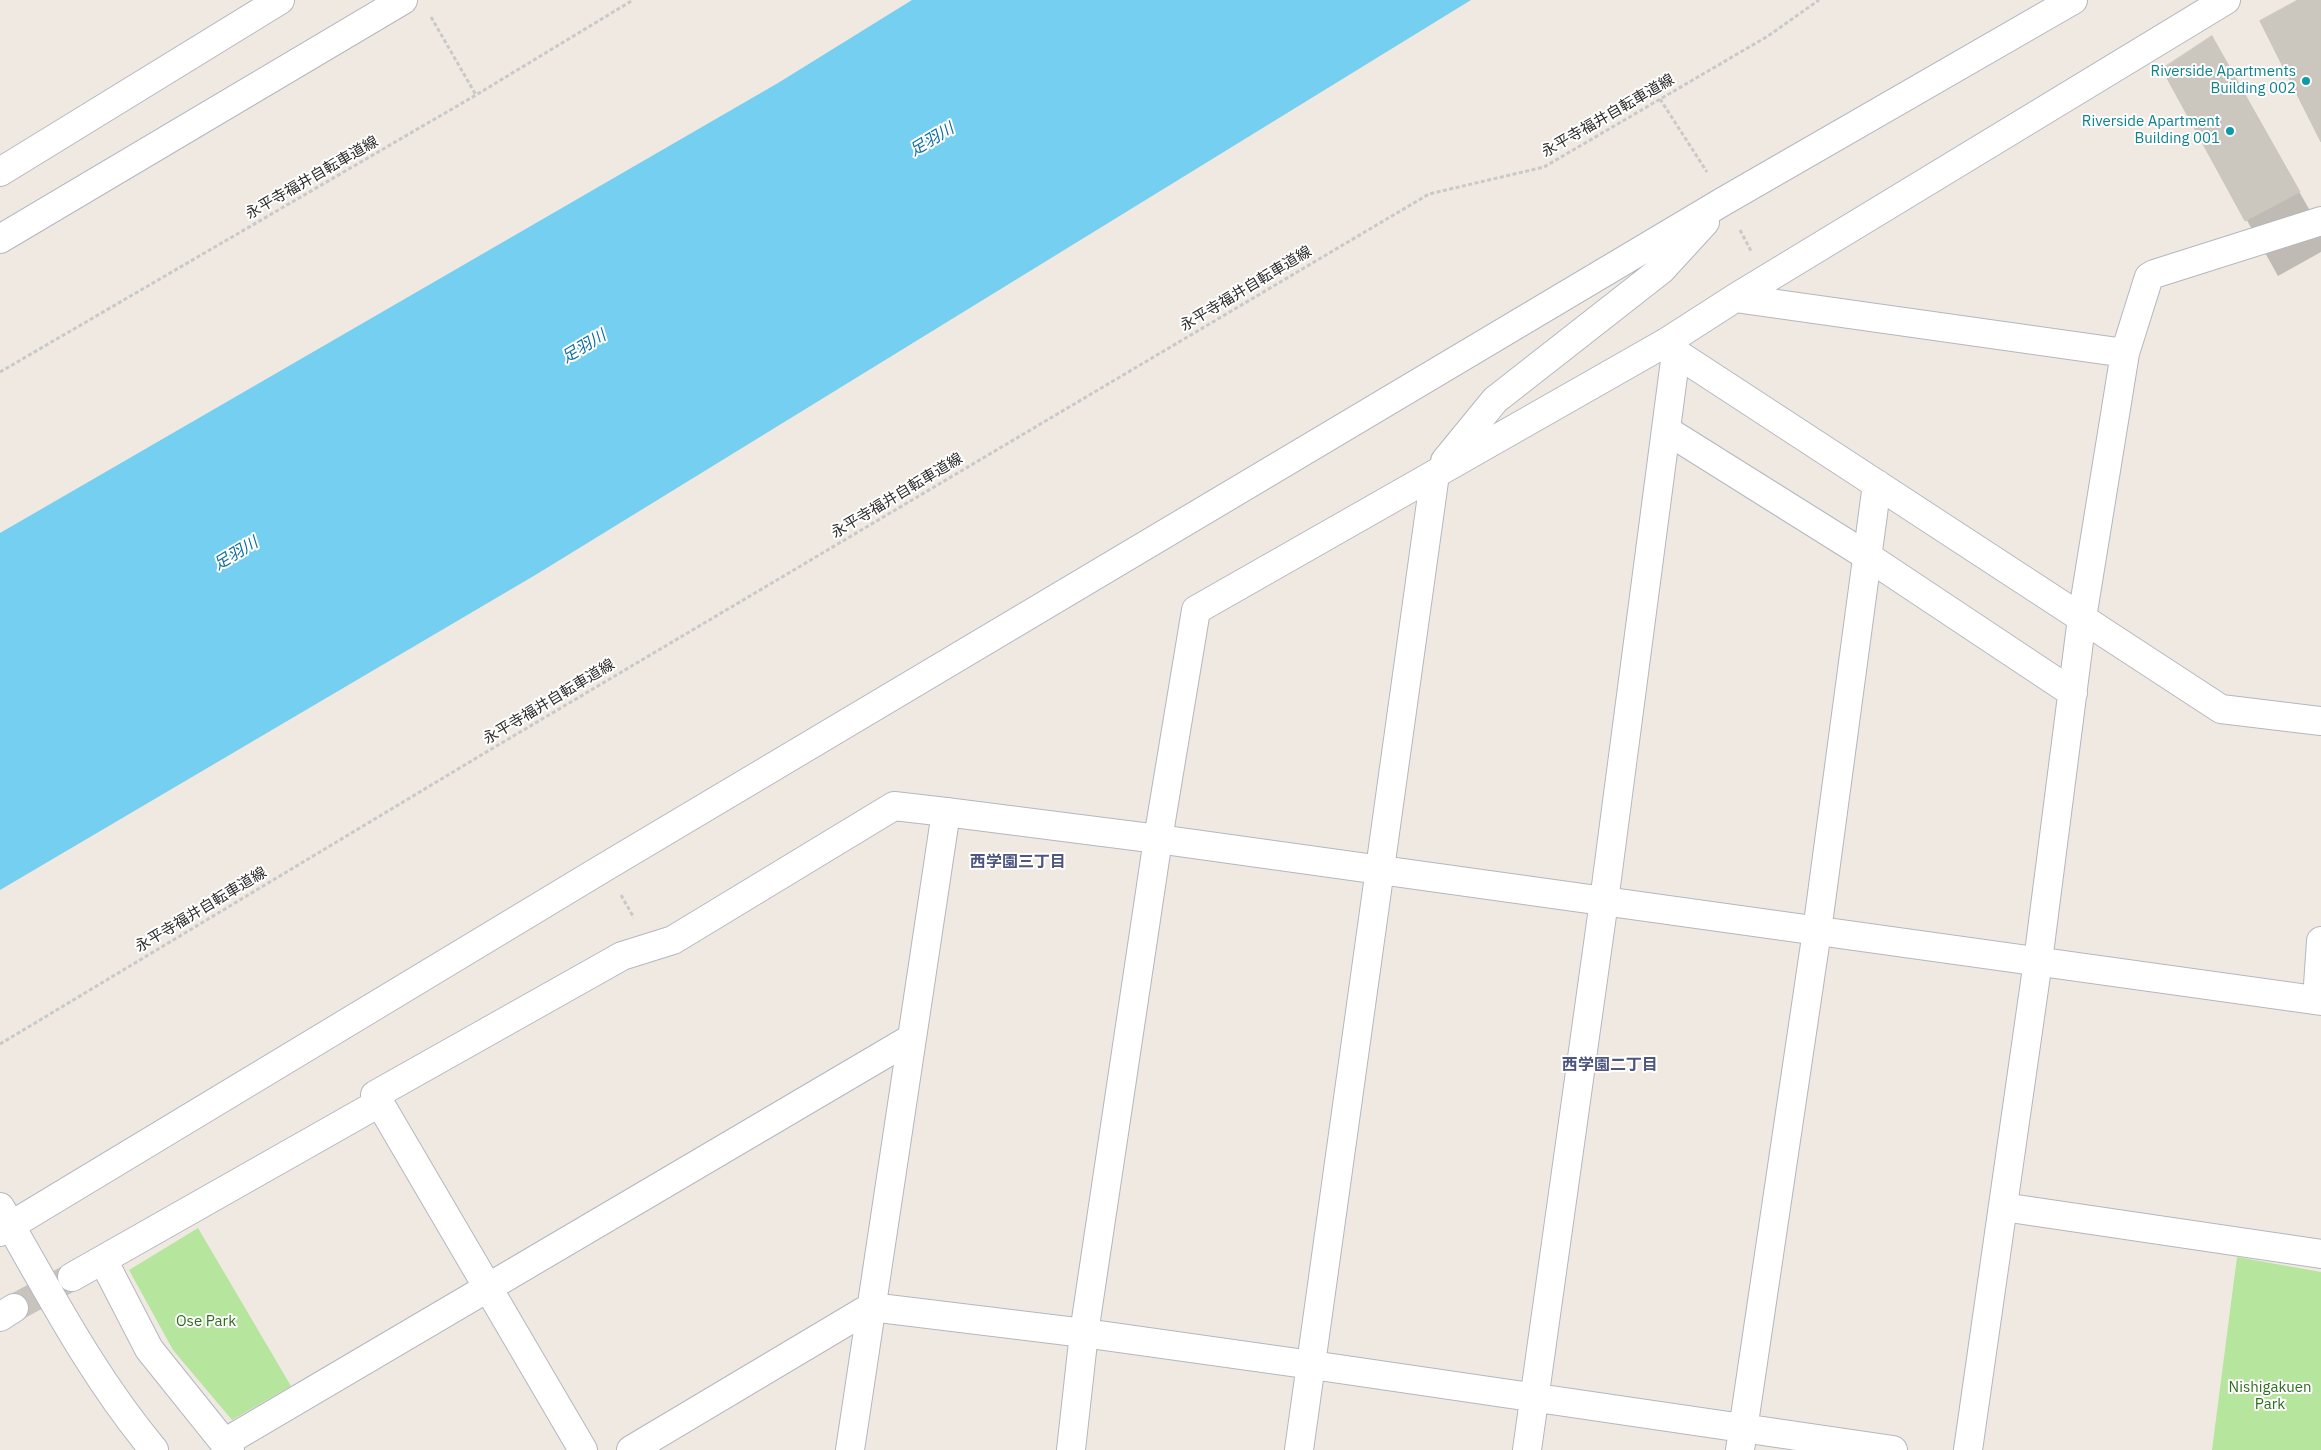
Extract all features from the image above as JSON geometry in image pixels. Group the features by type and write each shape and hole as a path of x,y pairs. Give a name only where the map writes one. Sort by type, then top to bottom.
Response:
{"street":[{"path":"0,172 280,0"},
{"path":"154,1450 129,1420 61,1316 3,1219 605,867 1724,201 2073,0"},
{"path":"1071,1450 1084,1333 1158,839 1196,610 1435,474 1670,348 1735,298 2226,0"},
{"path":"0,239 415,4"},
{"path":"1299,1450 1435,474 1495,400 1661,270 1724,201"},
{"path":"1968,1450 2038,961 2082,618 2124,353 2149,277 2321,221"},
{"path":"1735,298 2124,353"},
{"path":"1527,1450 1604,901 1666,430 1670,348"},
{"path":"1670,348 2221,709 2321,721"},
{"path":"1666,430 1868,556 2073,693"},
{"path":"1741,1439 1817,931 1877,484"},
{"path":"583,1450 375,1095 622,956 673,940 894,806 1158,839 2319,1001 2321,941"},
{"path":"850,1450 946,812"},
{"path":"103,1260 149,1349 227,1447 488,1287 912,1038"},
{"path":"72,1276 379,1103"},
{"path":"2003,1207 2321,1254"},
{"path":"631,1450 871,1307 1084,1333 1534,1398 1741,1439 1893,1450"}],"path":[{"name":"永平寺福井自転車道線","path":"0,372 633,0"},
{"name":"永平寺福井自転車道線","path":"0,1044 491,749 1429,194 1544,167 1768,36 1819,0"},
{"path":"415,4 476,94"},
{"path":"1660,99 1724,201 1766,280"},
{"path":"605,867 650,947"}],"green space":[{"name":"Ose Park","path":"198,1228 291,1386 232,1420 173,1350 129,1270"},
{"name":"Nishigakuen Park","path":"2237,1257 2321,1272 2321,1450 2212,1450"}],"water":[{"name":"足羽川","path":"912,0 1471,0 537,574 0,890 0,533 778,83"}],"building":[{"name":"Riverside Apartments Building 002","path":"2298,0 2321,0 2321,142 2260,21"},
{"name":"Riverside Apartment Building 001","path":"2212,36 2300,192 2245,221 2162,69"}],"tunnel":[{"path":"14,1308 68,1279"}],"place":[{"name":"Riverside Apartments Building 002","path":"2306,81"},
{"name":"Riverside Apartment Building 001","path":"2230,131"}],"district":[{"name":"西学園三丁目","path":"1018,862"},
{"name":"西学園二丁目","path":"1610,1065"}]}
